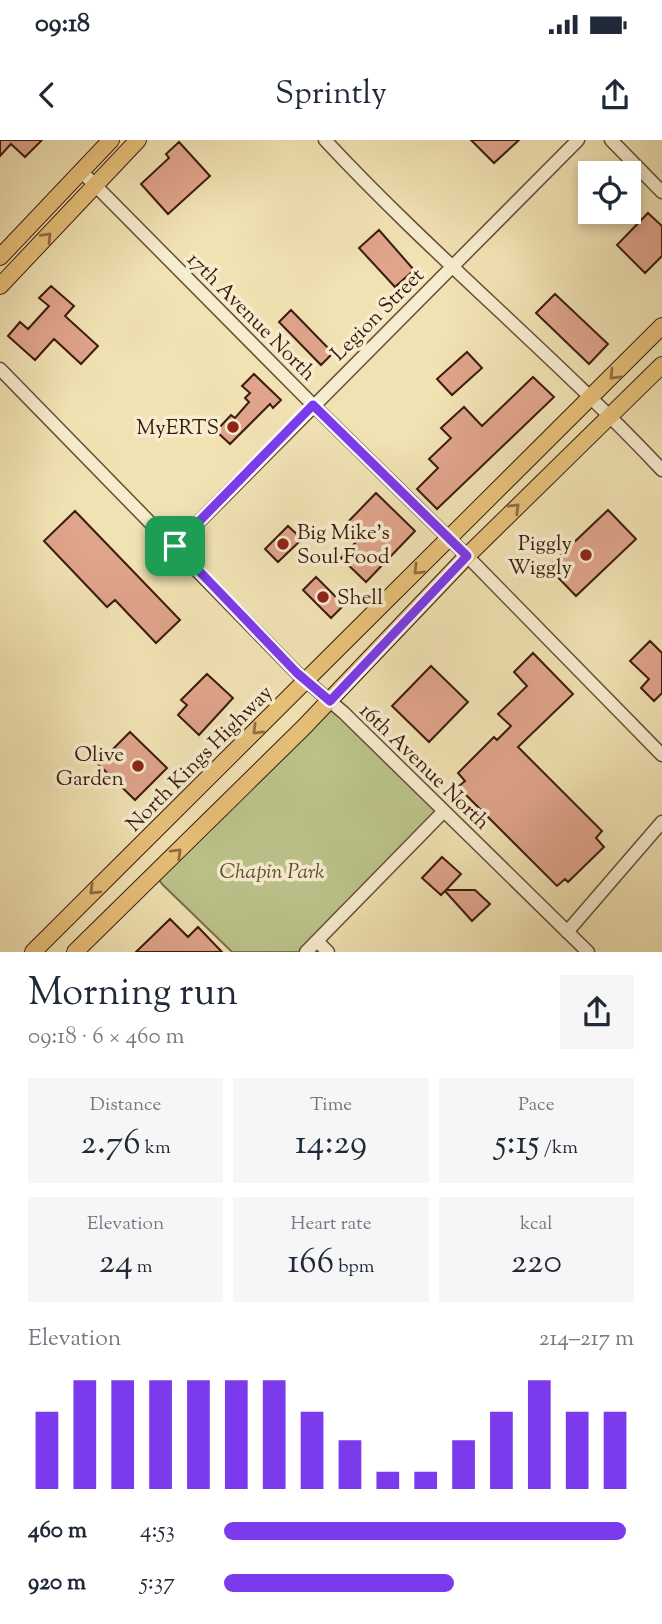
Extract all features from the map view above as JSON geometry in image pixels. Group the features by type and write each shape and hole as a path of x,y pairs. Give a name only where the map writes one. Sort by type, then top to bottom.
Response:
{"main road":[{"path":"0,257 111,140"},
{"path":"0,286 138,140"},
{"name":"North Kings Highway","path":"33,952 662,326"},
{"path":"75,952 330,701 467,556 662,365"}],"street":[{"path":"325,140 375,194 610,415 662,470"},
{"name":"Legion Street","path":"175,546 578,140"},
{"path":"611,140 662,192"},
{"name":"17th Avenue North","path":"82,172 467,556 662,755"},
{"name":"16th Avenue North","path":"0,369 307,681 444,811 585,951"},
{"path":"306,952 444,811"},
{"path":"568,932 662,822"},
{"path":"317,941 328,952"}],"green space":[{"name":"Chapin Park","path":"330,701 444,811 306,952 232,952 155,874"}],"building":[{"path":"0,140 42,140 25,157 11,144 0,156"},
{"path":"471,140 519,140 494,163"},
{"path":"179,142 210,176 168,214 141,184 169,158 166,154"},
{"path":"648,213 662,226 662,256 645,273 617,245 637,224 641,224"},
{"path":"379,230 414,270 395,287 359,248"},
{"path":"51,286 74,306 65,316 98,346 81,364 54,339 35,360 8,336 20,322 28,329 49,306 39,298"},
{"path":"555,294 608,344 589,364 536,313"},
{"path":"291,310 333,353 321,365 279,322"},
{"path":"467,352 482,368 452,395 437,379"},
{"path":"254,374 281,400 273,408 270,404 230,444 216,431 231,415 235,418 249,402 245,398 250,393 242,386"},
{"path":"533,377 554,397 437,509 417,489 438,468 429,459 451,438 441,428 464,407 482,426"},
{"path":"376,493 415,531 366,582 341,558 357,541 343,527"},
{"path":"608,510 636,539 576,596 548,567"},
{"path":"75,511 180,620 156,643 115,600 107,607 44,541"},
{"name":"Big Mike’s Soul Food","path":"288,526 302,539 278,562 265,549"},
{"name":"Shell","path":"316,577 344,605 331,618 303,590"},
{"path":"650,641 662,653 662,693 654,701 641,688 649,679 630,661"},
{"path":"533,653 573,694 518,747 602,831 596,838 604,847 568,882 565,879 557,886 458,787 465,781 458,773 494,737 497,740 511,726 498,714 527,686 514,672"},
{"path":"431,666 468,702 429,742 392,706"},
{"path":"207,674 233,698 199,735 178,715 187,705 181,700"},
{"path":"130,732 167,768 135,800 98,764"},
{"path":"442,857 461,874 446,890 475,890 490,904 472,921 445,891 441,895 422,878"},
{"path":"170,919 188,937 198,927 222,952 136,952"}],"place":[{"name":"MyERTS","path":"233,427"},
{"name":"Big Mike’s Soul Food","path":"283,544"},
{"name":"Piggly Wiggly","path":"586,555"},
{"name":"Shell","path":"323,597"},
{"name":"Olive Garden","path":"138,766"}],"route":[{"path":"313,405 467,556 330,701 297,673 175,546 313,405"}]}
